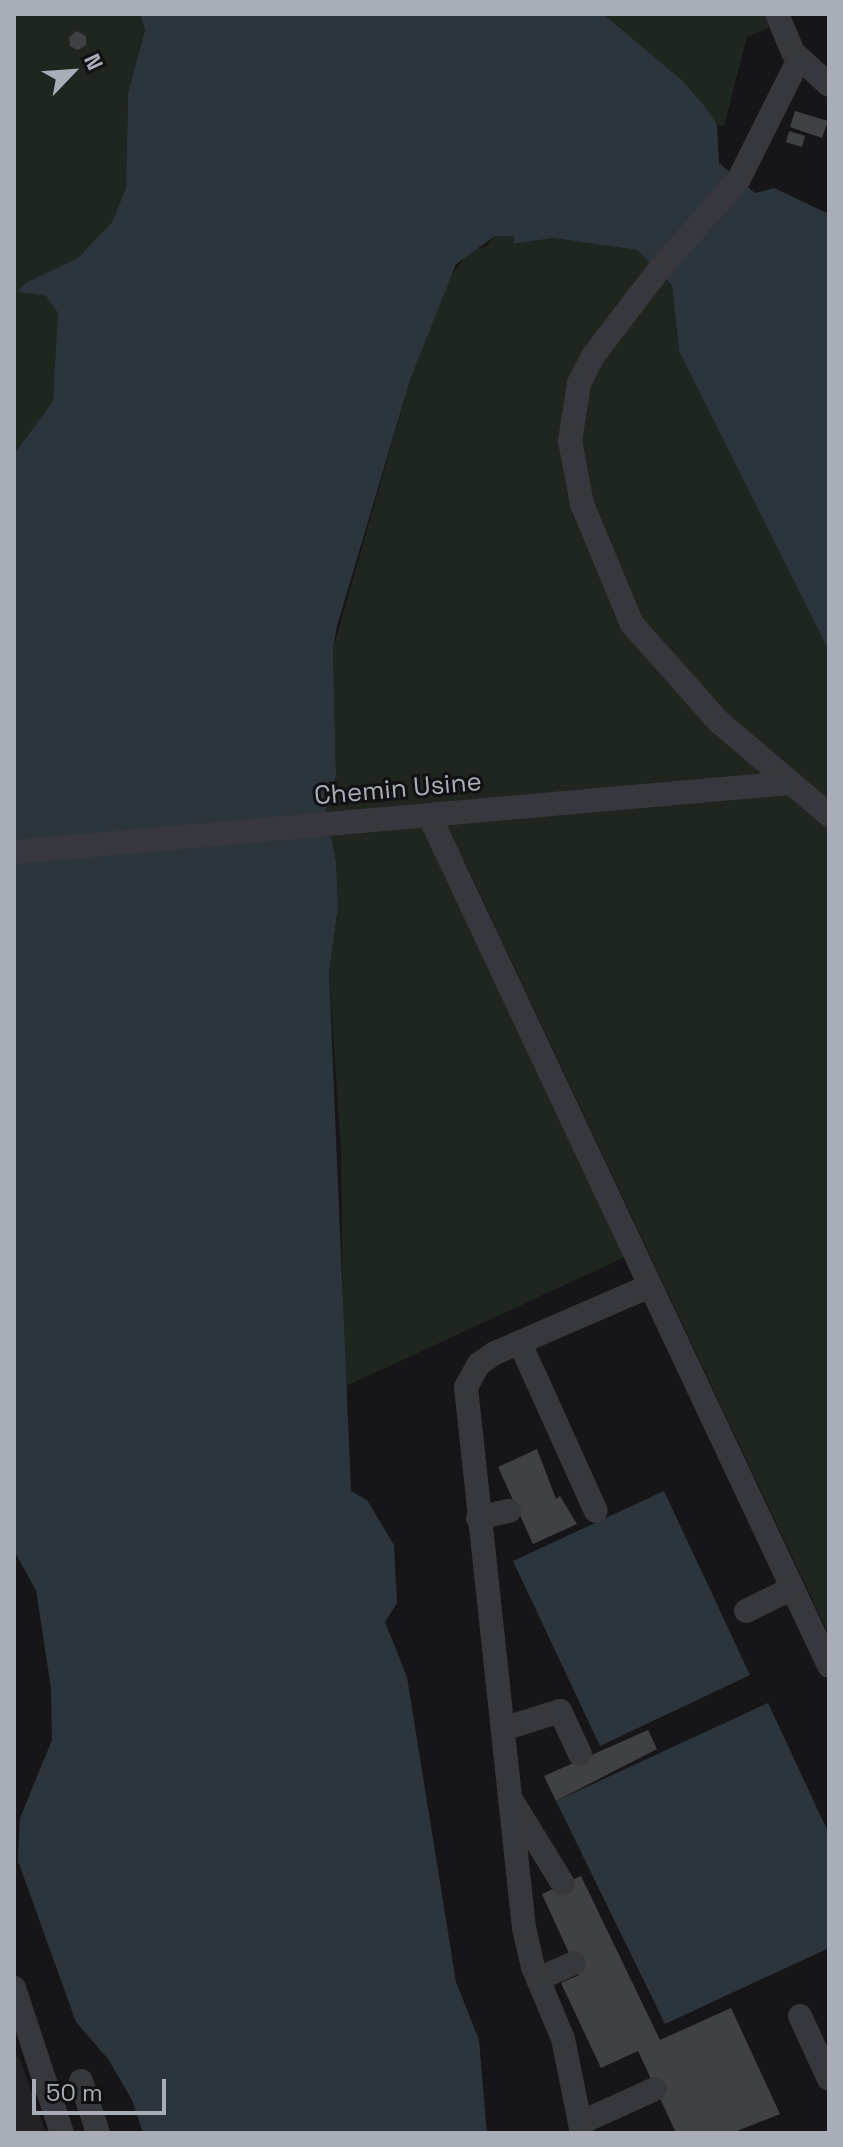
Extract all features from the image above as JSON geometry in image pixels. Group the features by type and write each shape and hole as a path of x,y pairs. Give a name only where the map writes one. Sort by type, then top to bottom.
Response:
{"street":[{"path":"777,14 799,59 826,86"},
{"path":"799,59 739,179 658,271 579,383 570,441 582,504 621,604 647,645 719,722 829,815"},
{"name":"Chemin Usine","path":"14,852 788,783"},
{"path":"429,815 829,1666"},
{"path":"650,1286 479,1364 466,1387 524,1928 538,1979 563,2039 581,2128 655,2089"},
{"path":"520,1343 596,1511"},
{"path":"478,1518 509,1511"},
{"path":"746,1611 793,1588"},
{"path":"503,1729 560,1711 580,1754"},
{"path":"510,1798 563,1884"},
{"path":"538,1979 574,1963"},
{"path":"14,1988 21,2032 62,2133"},
{"path":"800,2016 829,2079"},
{"path":"81,2081 98,2133"}],"shaded area":[{"path":"14,14 140,14 145,30 128,93 126,188 112,222 78,258 25,283 19,292 46,296 58,313 57,351 53,401 14,454"},
{"path":"140,14 603,14 683,81 706,108 717,125 719,163 755,193 774,188 829,214 829,651 679,351 672,285 637,250 553,238 514,244 514,236 495,236 456,264 410,380 337,626 333,649 336,775 326,811 336,861 338,907 329,973 351,1491 367,1500 394,1545 397,1603 385,1622 407,1677 456,1982 479,2040 487,2133 143,2133 132,2100 108,2059 76,2022 18,1861 20,1818 52,1740 51,1688 36,1590 14,1551 14,454 53,401 58,313 46,296 18,292 25,283 78,258 112,222 126,188 128,93 145,30"},
{"path":"603,14 764,14 769,28 747,37 724,126 717,125 683,81"},
{"path":"495,236 515,236 515,244 553,238 637,250 672,285 679,351 829,651 829,1635 464,860 444,870 625,1257 344,1387 341,1152 329,973 338,907 336,861 326,811 336,775 333,649 410,380 449,279 469,251 487,246"},
{"path":"664,1491 750,1675 600,1746 513,1561"},
{"path":"768,1703 829,1834 829,1948 665,2024 556,1801"},
{"path":"14,2054 20,2059 46,2133 14,2133"}],"building":[{"path":"77,31 86,36 86,45 78,50 70,46 69,37"},
{"path":"795,111 828,121 822,138 790,127"},
{"path":"789,131 805,136 802,147 786,142"},
{"path":"537,1449 556,1499 560,1496 577,1524 533,1544 498,1467"},
{"path":"648,1730 657,1749 556,1801 544,1776"},
{"path":"581,1876 660,2040 731,2008 780,2114 732,2133 676,2133 638,2051 601,2068 561,1983 579,1975 542,1894"}]}
